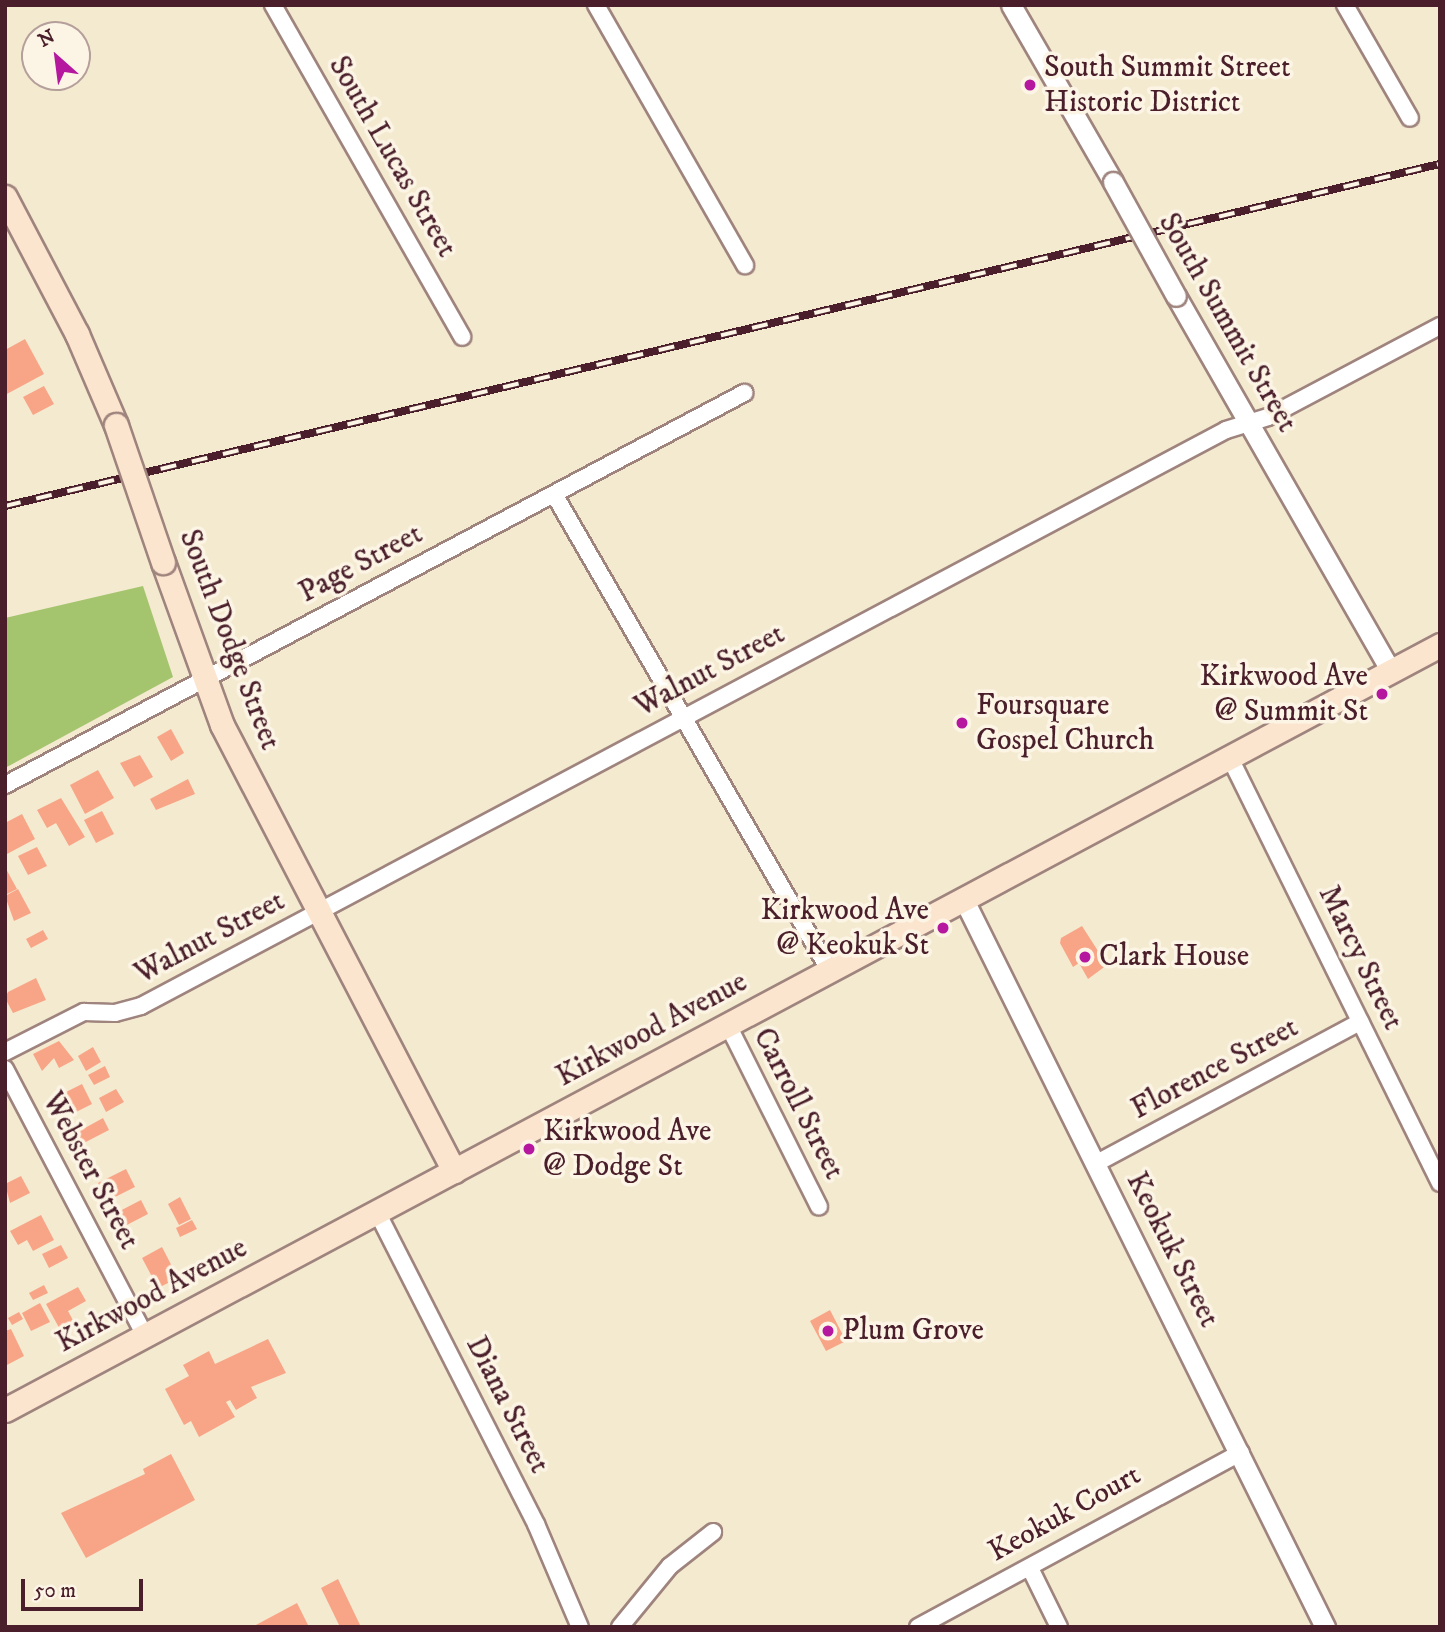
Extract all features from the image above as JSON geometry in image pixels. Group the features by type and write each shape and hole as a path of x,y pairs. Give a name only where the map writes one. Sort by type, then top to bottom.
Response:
{"main road":[{"name":"South Dodge Street","path":"5,197 77,334 117,425 222,725 454,1171"},
{"name":"Kirkwood Avenue","path":"5,1410 1440,645"}],"street":[{"name":"South Lucas Street","path":"273,5 462,337"},
{"path":"596,5 745,265"},
{"path":"1345,5 1410,118"},
{"name":"South Summit Street","path":"1014,6 1391,671"},
{"name":"Walnut Street","path":"5,1052 84,1012 115,1013 141,1006 1226,430 1268,417 1440,326"},
{"name":"Page Street","path":"5,785 744,393"},
{"path":"554,494 830,971"},
{"name":"Marcy Street","path":"1230,758 1440,1183"},
{"name":"Keokuk Street","path":"964,900 1241,1452 1325,1627"},
{"name":"Florence Street","path":"1095,1164 1360,1022"},
{"name":"Carroll Street","path":"728,1025 819,1207"},
{"name":"Webster Street","path":"5,1069 145,1335"},
{"name":"Diana Street","path":"377,1212 536,1524 580,1627"},
{"name":"Keokuk Court","path":"918,1627 1030,1568 1117,1516 1241,1452"},
{"path":"620,1627 670,1566 713,1532"},
{"path":"1030,1568 1059,1627"}],"green space":[{"path":"143,586 173,677 5,768 5,618"}],"building":[{"path":"25,339 44,374 5,395 5,350"},
{"path":"44,386 54,404 33,415 23,397"},
{"path":"171,729 184,753 171,761 157,737"},
{"path":"140,755 153,777 134,787 120,763"},
{"path":"98,770 114,798 85,814 70,785"},
{"path":"188,779 195,794 156,810 150,799"},
{"path":"61,798 85,837 69,846 56,823 47,828 37,810"},
{"path":"102,811 114,834 96,843 84,820"},
{"path":"22,814 35,839 7,854 5,823"},
{"path":"37,847 47,866 28,875 18,856"},
{"path":"5,867 17,889 5,895"},
{"path":"18,889 31,913 14,921 5,896"},
{"name":"Clark House","path":"1082,926 1107,965 1088,979 1079,963 1073,967 1060,943 1061,938"},
{"path":"43,930 48,939 31,948 26,939"},
{"path":"36,978 46,1000 13,1013 5,998 8,992"},
{"path":"59,1041 74,1060 59,1068 54,1058 42,1071 33,1054"},
{"path":"93,1047 101,1062 86,1071 78,1056"},
{"path":"105,1066 110,1077 94,1085 88,1075"},
{"path":"82,1084 92,1104 66,1117 56,1097"},
{"path":"116,1089 124,1102 106,1112 99,1098"},
{"path":"103,1118 109,1130 80,1145 74,1134"},
{"path":"126,1169 135,1187 107,1201 98,1183"},
{"path":"21,1176 30,1193 10,1203 5,1184"},
{"path":"180,1197 191,1219 179,1225 168,1204"},
{"path":"141,1200 148,1214 121,1228 114,1214"},
{"path":"41,1215 54,1240 33,1251 27,1240 18,1245 10,1231"},
{"path":"192,1220 197,1229 180,1237 176,1228"},
{"path":"61,1245 68,1258 49,1268 42,1254"},
{"path":"162,1247 178,1278 158,1288 142,1258"},
{"path":"44,1285 48,1293 33,1300 29,1293"},
{"path":"78,1287 86,1301 68,1311 76,1326 62,1333 46,1304"},
{"path":"40,1303 50,1322 31,1331 22,1313"},
{"name":"Plum Grove","path":"830,1310 846,1341 826,1351 810,1321"},
{"path":"19,1312 23,1319 12,1325 8,1318"},
{"path":"11,1329 24,1356 7,1365 5,1331"},
{"path":"268,1339 286,1373 251,1387 257,1398 236,1410 230,1400 226,1402 235,1417 199,1437 191,1421 184,1425 165,1389 189,1376 183,1365 209,1351 215,1364"},
{"path":"171,1454 195,1500 86,1558 61,1513 145,1474 143,1469"},
{"path":"338,1579 361,1627 340,1627 321,1588"},
{"path":"297,1603 309,1627 252,1627"}],"railway":[{"path":"5,506 1440,164"}],"place":[{"name":"South Summit Street Historic District","path":"1030,85"},
{"name":"Kirkwood Ave @ Summit St","path":"1382,694"},
{"name":"Foursquare Gospel Church","path":"962,723"},
{"name":"Kirkwood Ave @ Keokuk St","path":"943,928"},
{"name":"Clark House","path":"1085,957"},
{"name":"Kirkwood Ave @ Dodge St","path":"529,1149"},
{"name":"Plum Grove","path":"828,1331"}]}
